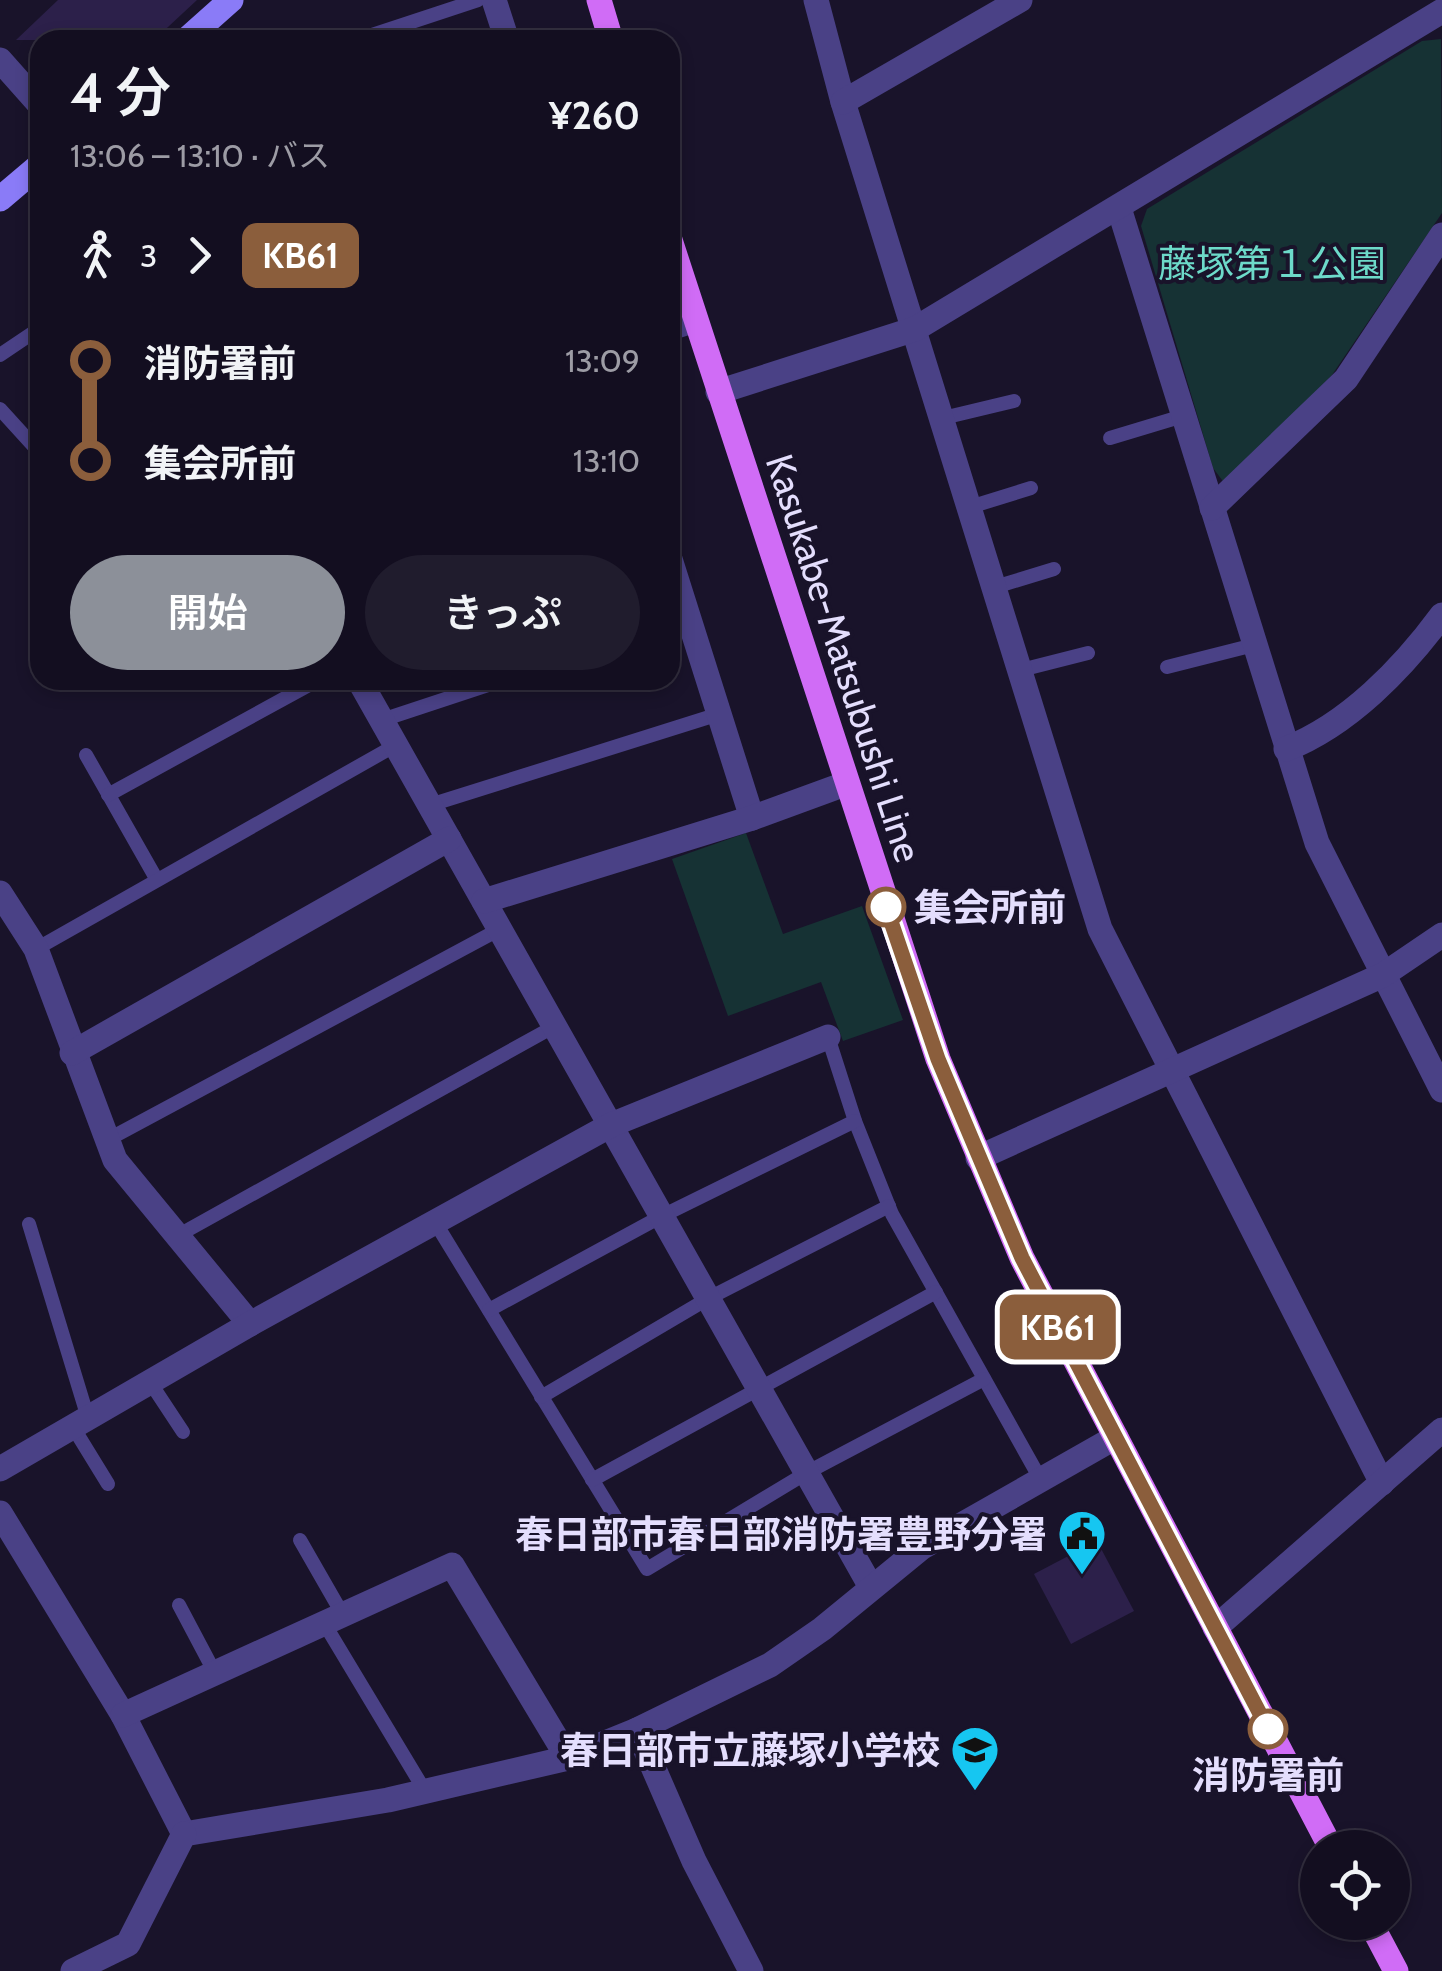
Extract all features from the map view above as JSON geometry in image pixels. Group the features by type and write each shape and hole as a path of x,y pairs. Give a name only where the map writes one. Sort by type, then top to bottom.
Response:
{"main road":[{"path":"599,0 608,30"},
{"name":"Kasukabe-Matsubushi Line","path":"680,272 845,784 938,1059 978,1158 1022,1258 1322,1830"},
{"path":"1380,1940 1396,1971"}],"street":[{"path":"197,30 231,0"},
{"path":"494,0 503,30"},
{"path":"816,0 843,102 1100,929 1382,1483"},
{"path":"843,102 1020,0"},
{"path":"718,392 915,329 1439,10"},
{"path":"0,60 30,94"},
{"path":"0,199 30,174"},
{"path":"1119,208 1316,843 1442,1090"},
{"path":"1212,508 1346,379 1442,235"},
{"path":"680,325 695,320"},
{"path":"1286,749 1319,736 1413,654 1442,615"},
{"path":"680,622 719,714 752,818"},
{"path":"366,690 871,1587"},
{"path":"484,901 752,818 845,784"},
{"path":"72,1053 449,839"},
{"path":"0,893 36,949 115,1160 250,1324"},
{"path":"978,1158 1382,975 1442,935"},
{"path":"0,1470 250,1324 611,1125 828,1037"},
{"path":"1216,1628 1442,1430"},
{"path":"184,1834 425,1791 568,1758 637,1730 770,1665 822,1629 921,1548 1116,1437"},
{"path":"0,1514 123,1715 184,1834"},
{"path":"123,1715 452,1565 568,1758"},
{"path":"637,1730 694,1861 751,1971"},
{"path":"74,1971 128,1944 184,1834"}],"lane":[{"path":"387,30 478,0"},
{"path":"0,355 30,335"},
{"path":"943,418 1014,401"},
{"path":"0,409 30,442"},
{"path":"1110,438 1183,416"},
{"path":"970,507 1032,488"},
{"path":"995,587 1054,569"},
{"path":"1168,667 1254,644"},
{"path":"1020,670 1088,653"},
{"path":"108,795 300,690"},
{"path":"382,720 473,690"},
{"path":"430,805 719,714"},
{"path":"36,949 396,744"},
{"path":"86,755 157,880"},
{"path":"107,1140 500,929"},
{"path":"177,1236 555,1026"},
{"path":"828,1037 889,1206 1042,1482"},
{"path":"489,1310 662,1216 855,1120"},
{"path":"542,1397 709,1298 889,1206"},
{"path":"435,1222 647,1569 808,1472 984,1379"},
{"path":"29,1224 80,1423 108,1484"},
{"path":"592,1480 936,1292"},
{"path":"150,1382 183,1432"},
{"path":"300,1540 333,1619 425,1791"},
{"path":"179,1606 215,1673"}],"green space":[{"name":"藤塚第１公園","path":"1441,39 1442,213 1332,375 1225,484 1213,468 1141,226 1147,209 1422,41"},
{"path":"746,833 783,934 862,906 903,1020 843,1041 821,982 728,1016 672,859"}],"building":[{"path":"58,0 197,0 165,30 30,30 30,40 16,40"},
{"path":"1097,1541 1134,1611 1071,1644 1034,1574"}],"bus line":[{"name":"KB61","path":"886,907 938,1059 1022,1258 1268,1729"}],"place":[{"name":"集会所前","path":"886,907"},
{"name":"春日部市春日部消防署豊野分署","path":"1082,1576"},
{"name":"消防署前","path":"1268,1729"},
{"name":"春日部市立藤塚小学校","path":"975,1792"}]}
